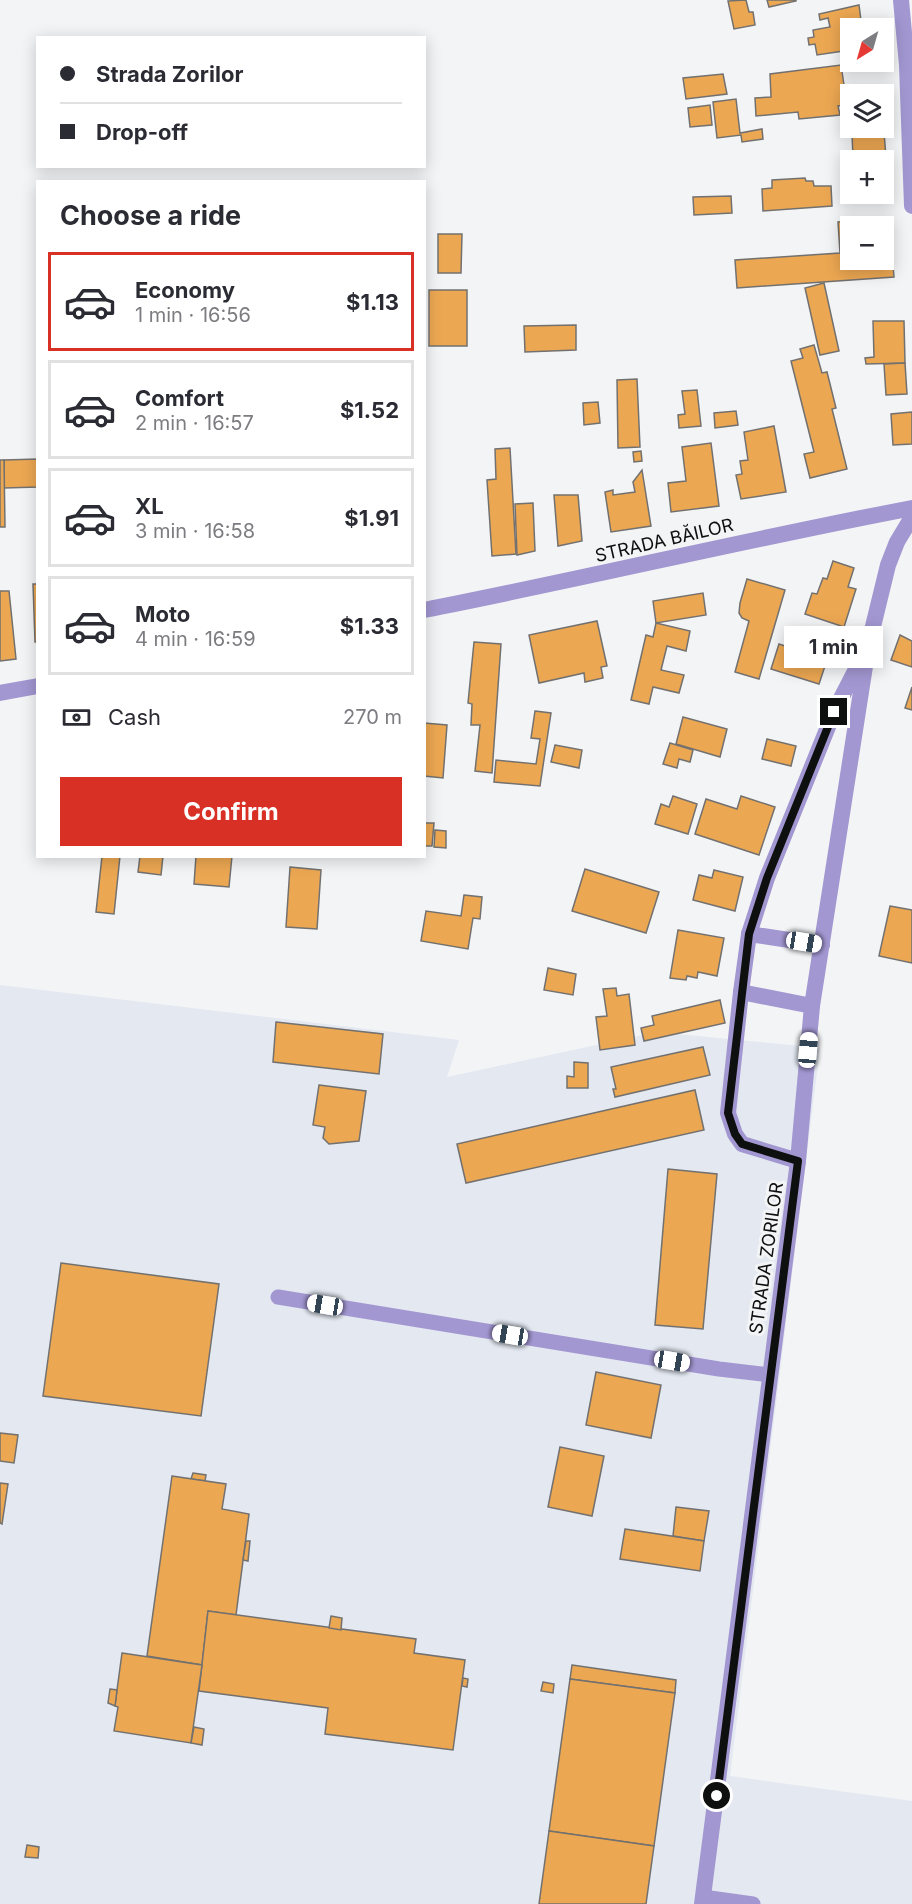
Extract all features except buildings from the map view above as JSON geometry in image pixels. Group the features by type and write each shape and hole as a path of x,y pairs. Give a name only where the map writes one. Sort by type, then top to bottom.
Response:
{"street":[{"path":"901,0 907,64 912,206"},
{"name":"STRADA BĂILOR","path":"426,610 552,585 792,531 912,508"},
{"name":"STRADA ZORILOR","path":"703,1900 798,1161 812,1006 868,647 888,565 897,542 912,517"},
{"path":"798,1161 742,1144 731,1124 728,1113 741,992 749,934 767,878 834,712 868,647"},
{"path":"0,693 36,686"},
{"path":"749,934 822,945"},
{"path":"741,992 812,1006"}],"lane":[{"path":"278,1297 707,1367 770,1375"},
{"path":"703,1900 753,1904"}],"shaded area":[{"path":"0,985 459,1040 447,1077 657,1032 820,1048 730,1776 912,1801 912,1904 0,1904"}],"route":[{"path":"717,1796 798,1161 742,1144 735,1134 728,1113 741,992 749,934 767,878 834,712"}]}
